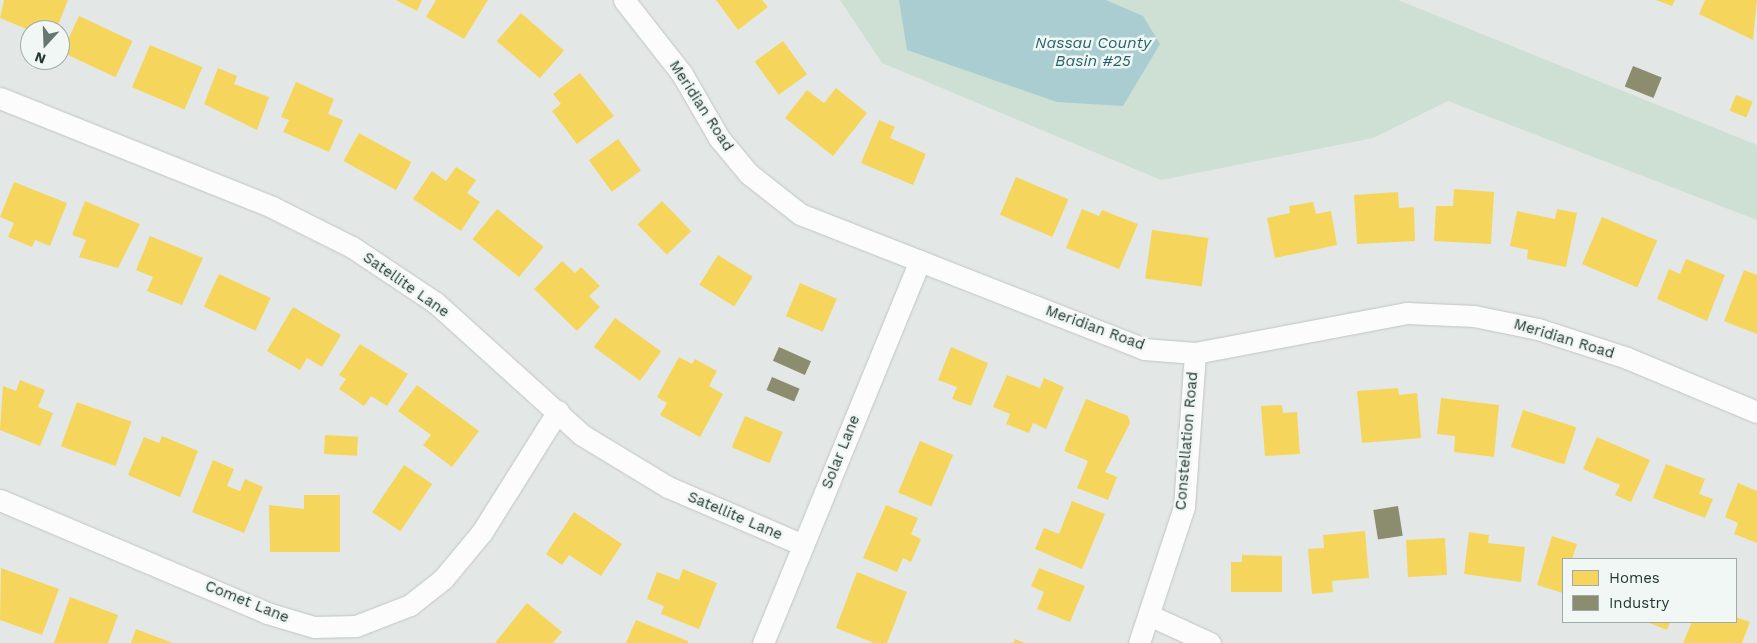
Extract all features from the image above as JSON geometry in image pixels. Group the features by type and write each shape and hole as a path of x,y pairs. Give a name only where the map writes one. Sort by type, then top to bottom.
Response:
{"street":[{"name":"Meridian Road","path":"624,0 649,28 718,138 749,174 800,214 1144,349 1195,353 1407,313 1474,316 1538,328 1627,358 1757,412"},
{"name":"Satellite Lane","path":"0,98 272,207 352,247 436,303 558,411 582,435 668,487 803,545"},
{"name":"Solar Lane","path":"763,643 920,261"},
{"name":"Constellation Road","path":"1139,643 1150,616 1184,507 1195,353"},
{"name":"Comet Lane","path":"0,500 267,613 314,627 356,626 410,605 443,579 482,532 558,411"},
{"path":"1150,616 1210,643"}],"green space":[{"path":"840,0 1398,0 1757,145 1757,220 1448,101 1373,138 1161,180 882,63"}],"water":[{"name":"Nassau County Basin #25","path":"899,0 1106,0 1143,16 1160,44 1123,106 1057,102 907,50"}],"building: Homes":[{"path":"4,0 68,0 60,20 20,20 20,26 0,18"},
{"path":"396,0 422,0 417,11"},
{"path":"436,0 488,0 464,39 426,17"},
{"path":"716,0 762,0 768,7 738,30"},
{"path":"1656,0 1675,0 1672,6"},
{"path":"1705,0 1757,0 1753,40 1699,14"},
{"path":"521,13 564,50 540,78 497,41"},
{"path":"79,16 132,41 116,77 70,56 70,35"},
{"path":"783,41 807,74 779,95 755,62"},
{"path":"150,45 202,67 184,110 132,87"},
{"path":"218,68 237,76 234,84 269,97 257,130 204,104"},
{"path":"580,73 614,116 577,144 552,111 561,104 553,94"},
{"path":"296,82 334,99 328,114 343,120 329,152 283,132 289,120 281,117"},
{"path":"836,88 867,113 833,156 785,118 807,90 824,103"},
{"path":"1736,95 1753,102 1746,118 1730,111"},
{"path":"879,120 895,127 890,138 926,154 913,185 861,163"},
{"path":"359,133 411,162 396,190 343,161"},
{"path":"618,139 641,171 612,192 589,160"},
{"path":"456,167 476,180 467,193 480,202 461,231 413,199 432,171 446,181"},
{"path":"1016,177 1068,199 1052,237 1000,215"},
{"path":"14,182 67,203 50,246 35,240 32,247 8,237 14,223 0,217"},
{"path":"1454,189 1494,192 1491,244 1434,241 1436,206 1453,206"},
{"path":"1398,192 1399,208 1414,207 1415,241 1357,244 1354,195"},
{"path":"85,201 140,224 118,268 79,257 86,240 72,235"},
{"path":"662,201 691,231 667,255 638,225"},
{"path":"1313,202 1316,214 1331,211 1337,245 1275,258 1267,218 1290,213 1289,206"},
{"path":"497,209 544,247 519,277 472,239"},
{"path":"1082,209 1099,216 1102,210 1138,224 1119,269 1066,248"},
{"path":"1557,209 1577,213 1566,267 1527,259 1528,250 1510,246 1517,211 1555,219"},
{"path":"1602,217 1657,240 1637,287 1582,264"},
{"path":"1152,230 1208,238 1202,286 1145,279"},
{"path":"150,236 203,258 182,305 147,291 153,277 136,270"},
{"path":"718,255 753,277 734,306 699,285"},
{"path":"1686,259 1725,275 1707,321 1657,299 1669,269 1680,274"},
{"path":"562,261 575,273 581,267 600,286 589,296 600,307 577,331 534,289"},
{"path":"1744,270 1757,275 1757,334 1724,321"},
{"path":"219,274 271,298 255,331 204,307"},
{"path":"800,283 837,299 823,332 786,316"},
{"path":"293,307 341,335 322,367 307,358 300,370 267,351"},
{"path":"615,318 661,352 640,381 594,347"},
{"path":"360,344 408,374 387,406 371,396 364,406 339,389 346,379 339,375"},
{"path":"951,347 988,363 971,406 952,399 957,387 938,380"},
{"path":"679,357 692,364 695,359 717,371 709,386 723,394 700,437 660,415 667,403 657,397"},
{"path":"1007,375 1040,388 1044,378 1064,387 1046,429 1033,423 1029,433 1006,424 1010,414 993,407"},
{"path":"20,380 45,390 38,407 53,413 40,446 0,430 3,386 16,391"},
{"path":"417,385 479,431 452,467 423,445 431,435 398,411"},
{"path":"1398,388 1399,395 1417,393 1421,438 1362,443 1357,391"},
{"path":"1441,398 1499,405 1494,457 1454,452 1455,436 1437,434"},
{"path":"1086,399 1128,416 1130,423 1105,472 1117,477 1108,500 1077,488 1088,461 1064,451"},
{"path":"77,402 132,422 115,466 61,446"},
{"path":"1282,405 1283,413 1297,412 1300,454 1265,456 1261,406"},
{"path":"1523,410 1576,427 1564,464 1511,447"},
{"path":"745,416 783,432 769,463 732,447"},
{"path":"325,435 358,437 357,456 324,454"},
{"path":"162,436 198,451 180,497 128,475 144,437 159,443"},
{"path":"1597,437 1650,460 1631,502 1615,495 1620,485 1583,469"},
{"path":"920,441 953,455 931,507 898,493"},
{"path":"213,460 234,469 227,486 240,491 245,479 263,487 244,533 192,512"},
{"path":"1666,464 1705,479 1699,494 1713,499 1705,518 1653,498"},
{"path":"404,465 432,484 400,531 372,512"},
{"path":"1738,483 1757,491 1757,543 1734,534 1738,523 1725,517"},
{"path":"304,495 340,495 340,552 270,552 269,505 304,509"},
{"path":"1072,501 1105,514 1082,569 1035,549 1044,528 1059,534"},
{"path":"886,505 918,518 911,534 921,539 911,562 903,558 897,572 863,558"},
{"path":"574,512 622,544 601,576 569,555 562,565 546,554"},
{"path":"1365,531 1369,578 1332,581 1333,592 1312,594 1308,549 1324,548 1323,535"},
{"path":"1469,532 1489,535 1488,543 1525,547 1521,582 1464,574"},
{"path":"1552,536 1577,544 1572,558 1562,558 1562,593 1537,585"},
{"path":"1445,538 1447,575 1408,577 1406,540"},
{"path":"1242,555 1282,556 1282,592 1231,592 1231,562 1242,562"},
{"path":"1,568 59,589 42,635 0,620"},
{"path":"1039,568 1085,586 1070,622 1037,609 1044,592 1031,586"},
{"path":"683,569 717,583 699,629 661,614 664,606 647,599 657,572 679,580"},
{"path":"857,572 907,592 887,643 874,643 836,628"},
{"path":"70,597 118,615 108,643 54,643"},
{"path":"527,603 562,632 553,643 495,643"},
{"path":"1737,617 1750,622 1742,643 1683,643 1692,623 1737,623"},
{"path":"636,620 688,641 688,643 626,643"},
{"path":"1650,623 1670,623 1667,630"},
{"path":"136,629 173,643 131,643"},
{"path":"1015,639 1025,643 1013,643"}],"building: Industry":[{"path":"1633,66 1662,78 1654,98 1625,86"},
{"path":"779,347 811,361 805,375 773,361"},
{"path":"772,377 800,389 794,402 767,390"},
{"path":"1398,506 1403,536 1378,540 1373,510"}]}
